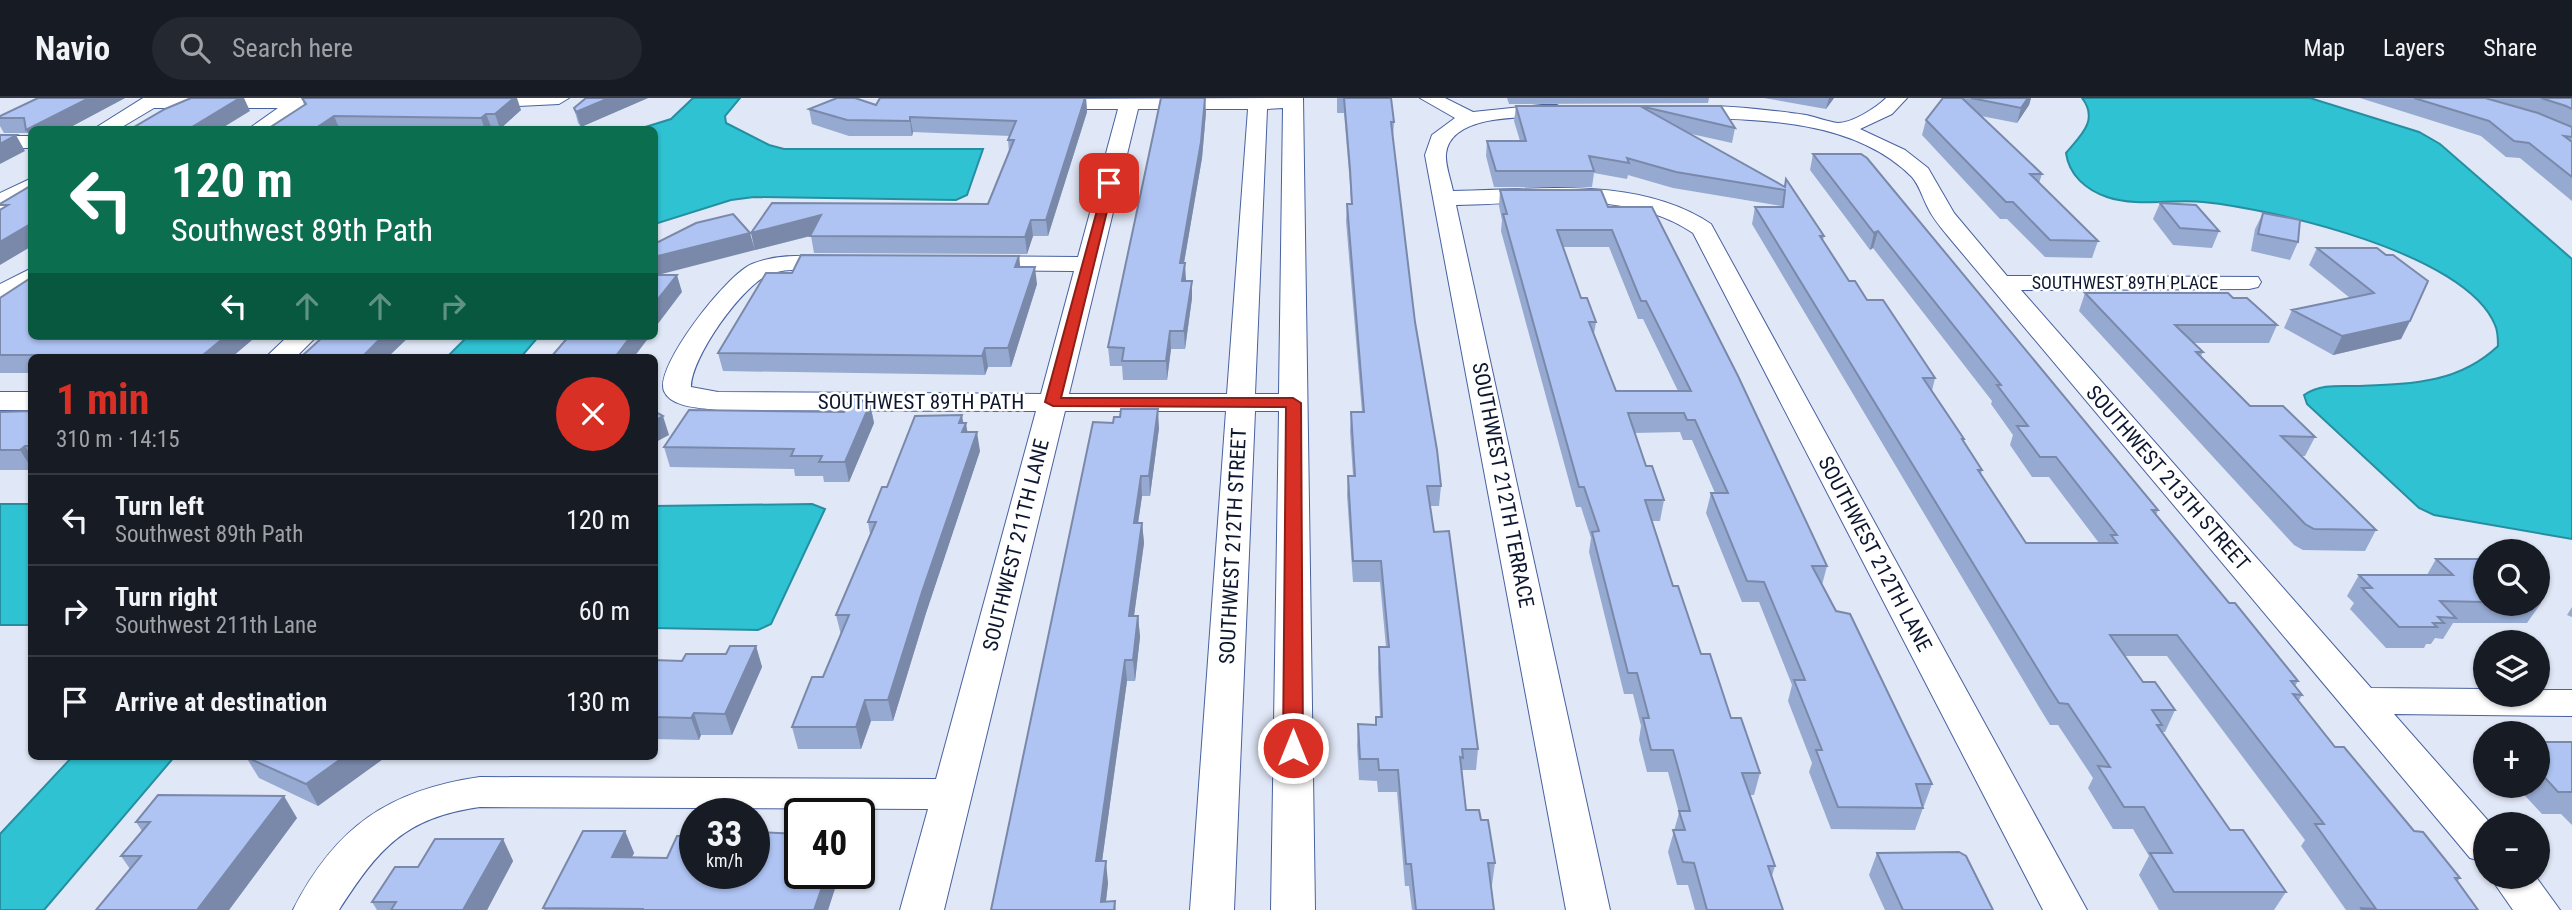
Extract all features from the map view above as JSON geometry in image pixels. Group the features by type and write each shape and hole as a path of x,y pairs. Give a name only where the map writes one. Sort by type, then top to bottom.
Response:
{"street":[{"path":"451,102 525,102 559,98"},
{"path":"1430,98 1469,118 1510,112 1574,111"},
{"path":"1841,130 1885,110 1897,98"},
{"path":"131,126 166,100"},
{"path":"111,126 166,100 369,102"},
{"path":"263,126 303,100"},
{"path":"1022,103 1130,100 1293,101 1293,910"},
{"name":"SOUTHWEST 211TH LANE","path":"922,910 1130,100"},
{"name":"SOUTHWEST 212TH STREET","path":"1212,910 1258,100"},
{"name":"SOUTHWEST 213TH STREET","path":"1661,111 1758,114 1841,130 1875,144 1914,167 1927,181 1947,219 2473,832"},
{"name":"SOUTHWEST 212TH TERRACE","path":"1469,118 1443,135 1436,147 1443,198 1588,910"},
{"path":"0,142 28,142"},
{"path":"0,187 28,171"},
{"path":"0,202 28,186"},
{"name":"SOUTHWEST 212TH LANE","path":"1443,198 1607,199 1647,203 1673,210 1696,222 1708,236 2065,910"},
{"name":"SOUTHWEST 89TH PATH","path":"865,263 793,263 755,272 737,284 677,374 677,390 695,398 718,401 1293,403"},
{"path":"959,263 1088,264"},
{"path":"0,295 28,278"},
{"name":"SOUTHWEST 89TH PLACE","path":"2001,283 2249,282"},
{"path":"283,354 299,340"},
{"path":"0,401 28,401"},
{"path":"2361,701 2572,702"},
{"path":"315,910 358,847 388,821 416,806 444,797 480,792 951,794"},
{"path":"2521,889 2538,910"}],"water":[{"path":"693,98 740,98 725,116 726,123 769,145 784,149 983,149 967,195 956,200 754,197 731,200 658,223 658,126 649,126 671,119"},
{"path":"2082,98 2310,98 2419,132 2440,144 2572,259 2572,539 2434,515 2419,508 2307,404 2304,395 2323,387 2396,384 2432,379 2450,375 2483,359 2498,346 2498,335 2495,325 2477,299 2447,276 2408,256 2319,225 2234,206 2191,201 2130,202 2099,194 2075,175 2066,153 2086,127 2089,113"},
{"path":"464,340 536,340 524,354 450,354"},
{"path":"0,504 28,504 28,625 0,625"},
{"path":"812,504 825,509 771,624 758,630 658,628 658,506"},
{"path":"69,760 172,760 44,910 0,910 0,834"}],"building":[{"path":"38,98 89,98 34,126 28,126 26,130 24,118 0,116"},
{"path":"191,98 240,98 194,126 136,126"},
{"path":"302,98 514,98 495,114 486,114 481,118 334,116 319,126 272,126 306,104"},
{"path":"586,98 609,98 576,112 574,108"},
{"path":"837,98 855,98 876,105 880,98 1085,98 1046,220 1031,220 1025,237 810,236 821,215 751,233 772,203 988,204 1014,140 1008,140 1016,121 910,117 910,121 847,120 809,109"},
{"path":"1161,98 1205,98 1201,142 1180,263 1185,263 1182,281 1192,281 1184,331 1170,331 1166,361 1122,361 1124,348 1108,347"},
{"path":"1344,98 1391,98 1394,122 1391,122 1415,322 1441,486 1427,486 1434,532 1449,531 1478,749 1462,749 1463,758 1460,757 1466,810 1479,810 1481,820 1488,820 1495,863 1488,863 1494,910 1416,910 1411,864 1406,864 1398,770 1379,770 1378,759 1360,759 1358,724 1376,725 1376,717 1382,717 1379,647 1389,647 1381,561 1353,561 1348,476 1355,476 1351,412 1364,412 1347,204 1352,204"},
{"path":"1943,98 1962,98 2042,174 2030,174 2098,241 2050,240 2013,202 2006,202 1926,120"},
{"path":"1971,98 2028,98 2021,108"},
{"path":"2414,98 2485,98 2538,113 2572,127 2572,137 2564,136 2572,142 2572,177 2529,143 2514,141 2489,121"},
{"path":"2541,98 2572,98 2572,109 2566,106"},
{"path":"1516,106 1640,106 1785,187 1786,179 1824,236 1820,236 1849,281 1855,281 1867,300 1883,300 1935,378 1923,378 1964,439 1982,470 1978,470 2026,543 2117,543 2111,535 2117,535 2056,457 2040,457 2017,426 2028,426 1997,385 2001,385 1878,231 1874,233 1813,154 1861,154 1867,158 2158,510 2152,510 2229,603 2235,603 2298,681 2291,681 2302,695 2293,694 2335,747 2344,747 2414,831 2423,832 2460,878 2455,878 2478,910 2362,910 2361,908 2376,909 2315,824 2324,824 2177,635 2110,635 2143,682 2155,682 2175,710 2152,710 2162,725 2157,725 2230,830 2243,830 2286,892 2174,892 2150,853 2172,853 2144,807 2124,807 2098,766 2110,767 2068,704 2059,703 2048,686 1755,207 1783,207 1785,190 1676,172 1627,158 1629,163 1589,156 1594,171 1496,171 1487,141 1526,141"},
{"path":"1640,106 1721,106 1735,128"},
{"path":"0,135 16,135 0,144"},
{"path":"28,187 28,225 0,242 0,210 8,205 0,204"},
{"path":"1500,190 1601,190 1608,207 1652,207 1738,376 1827,566 1812,566 1836,611 1850,614 1932,784 1916,784 1923,808 1838,807 1816,750 1822,750 1794,680 1805,680 1764,582 1747,581 1711,493 1728,493 1695,420 1687,420 1684,413 1628,413 1646,466 1652,466 1664,500 1645,500 1673,586 1678,586 1701,654 1710,654 1731,718 1741,718 1760,773 1742,773 1775,866 1768,866 1783,910 1707,910 1694,863 1683,862 1673,830 1685,830 1679,811 1690,811 1673,750 1651,750 1643,718 1649,718 1637,673 1628,673 1592,532 1599,531 1584,487 1579,487 1503,214 1507,214","holes":["1557,230 1612,230 1641,301 1646,301 1691,391 1616,391 1589,322 1596,322 1587,298 1581,298"]},
{"path":"2160,203 2196,205 2219,231 2180,228"},
{"path":"2263,213 2300,220 2298,242 2258,234"},
{"path":"733,214 750,233 658,256 658,242 696,223"},
{"path":"2317,248 2377,248 2386,255 2393,255 2428,281 2410,321 2342,336 2292,310 2374,293"},
{"path":"801,255 1019,256 1015,267 1035,267 1008,348 985,348 982,356 718,353 766,273 792,273"},
{"path":"658,275 677,275 658,299"},
{"path":"28,280 28,340 221,340 204,354 0,355 0,298"},
{"path":"2085,293 2228,293 2233,298 2247,298 2277,325 2175,325 2203,352 2196,352 2250,406 2283,406 2315,437 2281,436 2376,530 2314,529 2305,524"},
{"path":"320,340 379,340 365,354 304,354"},
{"path":"566,340 628,340 617,354 554,354"},
{"path":"852,396 870,404 845,462 819,462 822,456 791,456 794,449 664,447 689,410 844,412"},
{"path":"1121,409 1158,409 1149,476 1141,476 1134,523 1142,523 1129,616 1138,616 1133,660 1125,660 1096,861 1106,861 1101,902 1115,901 1114,910 991,910 1093,422 1113,423 1114,417 1120,417"},
{"path":"28,411 28,446 20,450 0,450 0,412"},
{"path":"962,415 959,423 966,423 962,432 977,432 888,700 865,700 856,727 792,727 812,677 823,677 849,615 836,615 876,522 868,522 882,487 887,487 915,416"},
{"path":"2436,559 2473,559 2473,602 2440,601 2456,618 2438,617 2444,623 2433,623 2437,627 2399,627 2362,588 2372,588 2359,575 2453,575"},
{"path":"730,646 756,646 725,714 694,713 691,718 658,717 658,660 682,661 686,654 726,654"},
{"path":"2550,742 2572,742 2572,792 2558,792 2550,783"},
{"path":"253,760 339,760 306,784"},
{"path":"158,795 284,796 197,910 96,910 141,856 121,856 150,822 136,822"},
{"path":"583,831 625,831 612,857 667,858 679,836 679,889 770,889 770,833 784,833 784,889 821,889 814,910 543,908"},
{"path":"435,839 503,839 463,910 391,910 396,902 372,902 395,867 418,867"},
{"path":"1959,852 1966,856 1993,910 1903,910 1877,853"}],"route":[{"path":"1109,183 1053,402 1293,403 1293,748"}]}
